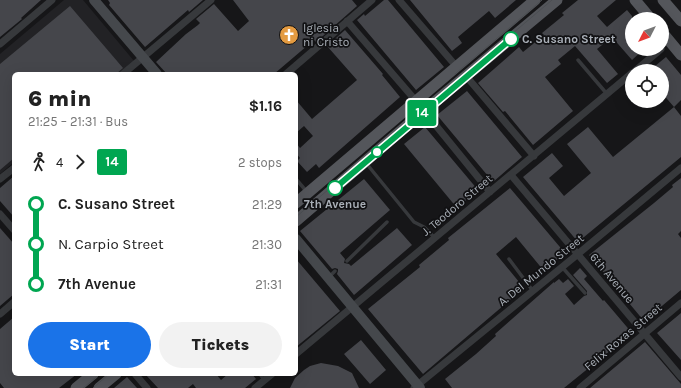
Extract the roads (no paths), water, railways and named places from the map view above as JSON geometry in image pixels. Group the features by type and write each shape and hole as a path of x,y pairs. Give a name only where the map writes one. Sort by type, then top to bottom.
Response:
{"main road":[{"path":"298,201 535,0"},
{"path":"298,219 424,111 557,0"},
{"path":"635,0 645,12"},
{"path":"663,0 681,21"},
{"path":"669,49 681,55"},
{"path":"76,388 91,376"},
{"path":"99,388 114,376"}],"street":[{"path":"0,44 52,0"},
{"path":"94,0 155,72"},
{"path":"126,72 211,0"},
{"path":"399,0 456,66"},
{"path":"288,72 368,1"},
{"path":"346,21 416,100 490,192"},
{"path":"643,64 652,56"},
{"path":"466,76 534,156"},
{"name":"J. Teodoro Street","path":"298,352 625,79"},
{"name":"A. Del Mundo Street","path":"417,387 681,168"},
{"path":"0,180 12,170"},
{"name":"6th Avenue","path":"511,175 681,377"},
{"path":"0,214 12,228"},
{"path":"298,241 331,275 352,306 417,387"},
{"name":"Felix Roxas Street","path":"580,388 681,303"},
{"path":"0,314 12,304"},
{"path":"137,376 147,388"},
{"path":"255,388 262,377"}],"lane":[{"path":"578,60 608,94"},
{"path":"365,162 414,222 424,227 435,238"},
{"path":"298,181 308,193"},
{"path":"347,261 387,222"},
{"path":"509,258 533,291"},
{"path":"562,267 585,293"}],"tram line":[{"path":"455,74 542,0"},
{"path":"298,215 552,0"},
{"path":"83,388 98,376"},
{"path":"93,388 107,376"}],"place":[{"name":"Iglesia ni Cristo","path":"289,35"},
{"name":"C. Susano Street","path":"511,39"},
{"name":"7th Avenue","path":"335,188"}]}
